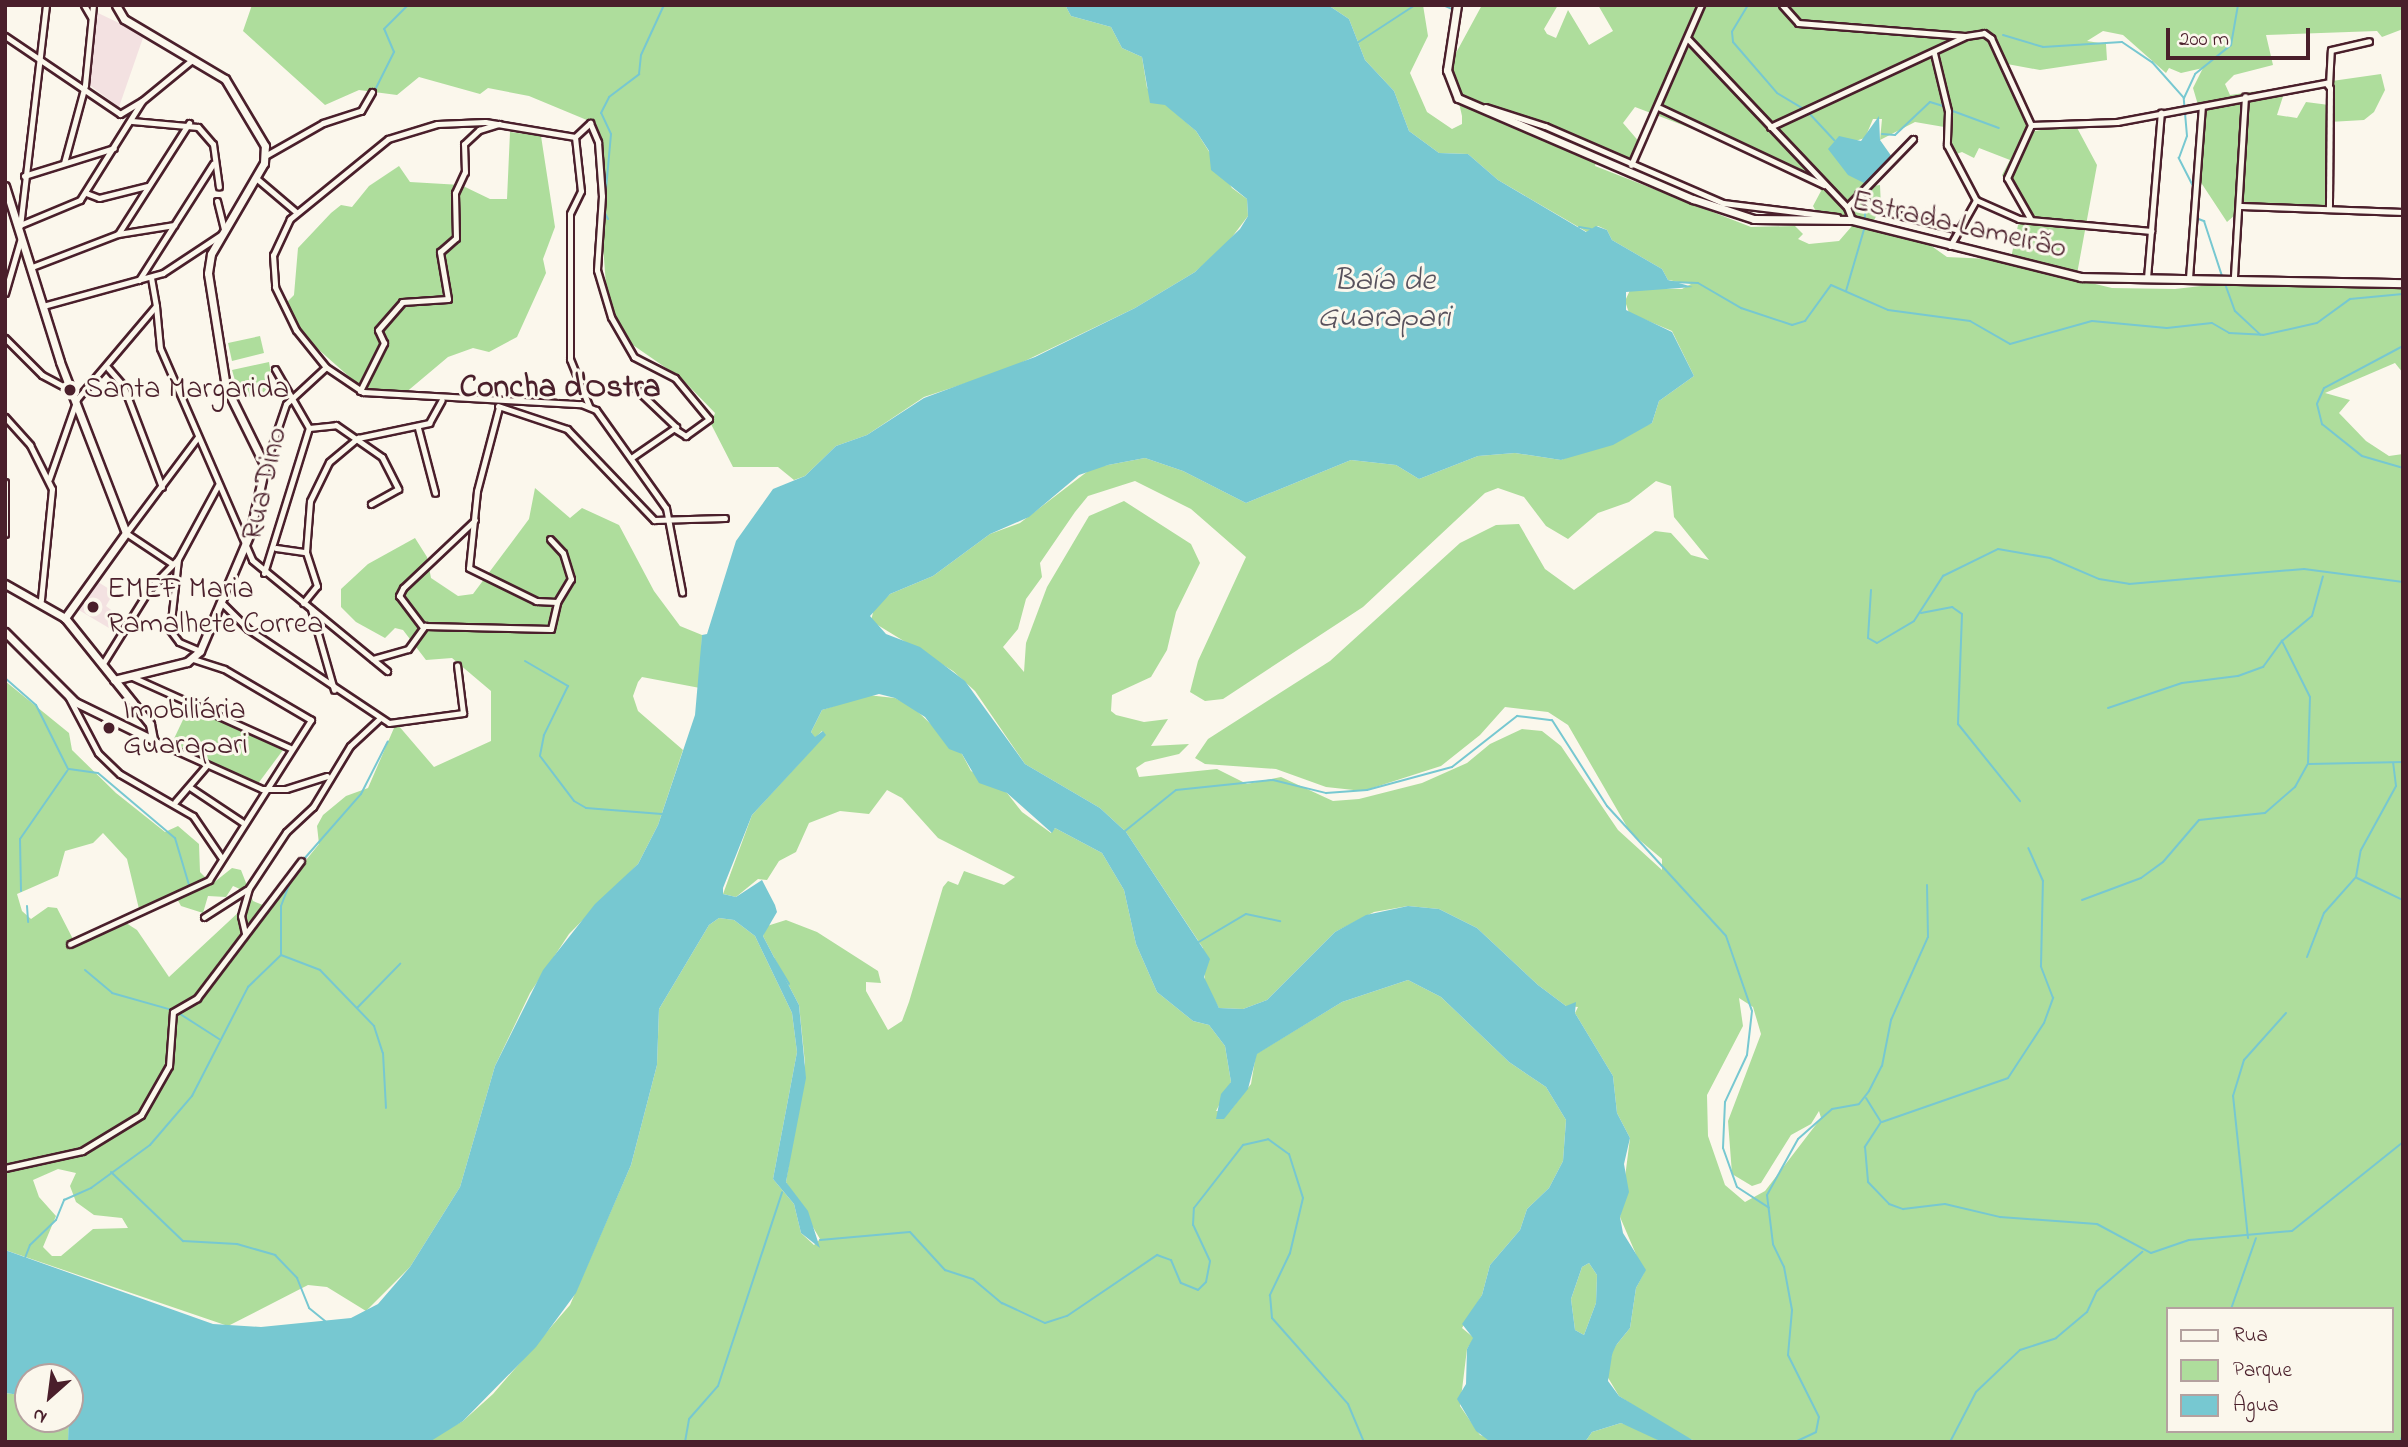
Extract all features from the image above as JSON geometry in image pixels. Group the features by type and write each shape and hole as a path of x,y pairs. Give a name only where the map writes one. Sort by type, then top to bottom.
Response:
{"street":[{"path":"5,293 21,228 24,176 46,5"},
{"path":"84,5 91,17"},
{"path":"64,163 85,85 93,5"},
{"path":"116,5 124,19 235,88 265,156"},
{"name":"Estrada Lameirão","path":"1457,5 1447,74 1454,94 1472,106 1693,199 1754,219 1850,220 2081,277 2234,276 2403,284"},
{"path":"1631,165 1660,108 1701,5"},
{"path":"1782,5 1798,23 1966,36 1979,34 1991,37 2031,125"},
{"path":"5,36 85,85 120,114 142,101 192,60"},
{"path":"1770,127 1966,36"},
{"path":"1472,106 1535,123 1631,165 1743,209 1850,220 1847,207 1688,39"},
{"path":"2329,209 2327,84 2332,50 2369,41"},
{"path":"1934,53 1948,111 1947,145 1976,200 2031,220 2151,231"},
{"path":"2031,125 2117,122 2202,107 2245,96 2327,84"},
{"path":"265,466 226,387 215,343 208,263 223,232 256,178 265,156 323,123 361,111 372,92"},
{"path":"2234,276 2241,206 2245,96"},
{"path":"21,228 62,212 86,193 142,101"},
{"path":"2189,278 2202,107"},
{"path":"1660,108 1827,186"},
{"path":"2147,278 2161,113"},
{"path":"132,121 189,122 213,144 213,164 219,187"},
{"path":"118,234 189,122"},
{"path":"575,137 590,123 598,142 602,195 597,270 611,317 634,357 675,378 709,419 687,436 675,429 635,388"},
{"path":"575,137 502,124 437,124 388,139 296,212 272,255 275,287 296,330 326,367 360,391 497,405 589,406"},
{"path":"360,391 384,343 378,330 401,302 447,299 440,252 456,238 455,193 465,172 464,144 479,130 502,124"},
{"path":"2031,125 2007,172 2031,220"},
{"path":"575,137 581,191 570,214 570,359 589,406 614,429 670,523 682,592"},
{"path":"1847,207 1913,139"},
{"path":"24,176 115,148"},
{"path":"139,280 213,164"},
{"path":"256,178 296,212"},
{"path":"5,186 21,228 70,390 77,399 126,533 171,563"},
{"path":"86,193 99,198 147,186"},
{"path":"1857,194 1874,209 1959,230"},
{"path":"1950,246 1976,200"},
{"path":"217,201 223,232"},
{"path":"2241,206 2403,212"},
{"path":"32,267 118,234 174,225"},
{"path":"43,306 151,278 223,232"},
{"path":"151,278 160,348 245,548 264,573 387,671"},
{"path":"40,600 52,506 49,479 77,399 108,368 156,306"},
{"path":"5,338 42,375 70,390"},
{"path":"193,659 200,651 245,548 265,466 290,396 326,367"},
{"path":"108,368 127,394 162,487"},
{"name":"Rua Dino","path":"264,573 276,548 309,428 275,369"},
{"path":"303,603 317,586 306,552 310,501 329,461 356,439 418,428 435,418 442,400"},
{"path":"497,405 477,491 477,517 470,569 536,601 557,602"},
{"path":"497,405 567,429 652,518 670,523 725,518"},
{"path":"5,416 49,479"},
{"path":"309,428 329,423 382,457 398,487 370,504"},
{"path":"418,428 435,493"},
{"path":"631,458 675,429"},
{"path":"65,618 197,438"},
{"path":"5,482 5,534"},
{"path":"200,651 179,642 170,630 178,559 218,485"},
{"path":"422,626 399,596 403,588 477,517"},
{"path":"422,626 549,629 557,602 571,579 563,553 550,540"},
{"path":"276,548 306,552"},
{"path":"102,665 123,625 171,563 178,559"},
{"path":"5,584 40,600 65,618 150,724 153,740"},
{"path":"221,602 248,629 379,719 404,724 440,713 463,713 457,665"},
{"path":"311,609 334,690"},
{"path":"373,659 408,649 422,626"},
{"path":"5,632 66,693 92,713 206,766 262,789 286,789 327,776"},
{"path":"70,944 208,880 262,789 311,720 224,669 193,659 126,674 114,680"},
{"path":"126,674 290,748"},
{"path":"66,693 98,752 120,774 175,802 202,827 221,856"},
{"path":"245,933 241,916 249,888 286,832 313,807 327,776 379,719"},
{"path":"175,802 191,788 206,766"},
{"path":"191,788 242,822"},
{"path":"5,1168 82,1151 141,1115 169,1066 173,1012 197,998 301,861"},
{"path":"204,917 249,888"}],"shaded area":[{"path":"96,12 144,35 119,107 88,84"},
{"name":"EMEF Maria Ramalhete Correa","path":"98,582 114,592 106,606 123,619 114,631 77,609"}],"green space":[{"path":"252,5 1065,5 1071,16 1111,27 1122,48 1142,57 1147,88 1196,131 1232,188 1247,199 1248,216 1226,245 1195,272 1135,308 1006,370 924,397 867,435 836,446 805,476 794,480 778,467 733,467 711,424 715,413 682,379 630,343 607,299 594,123 529,96 488,88 480,94 419,77 397,95 359,90 325,105 243,31"},
{"path":"1328,5 1423,5 1428,36 1410,73 1427,112 1452,129 1462,124 1462,116 1450,64 1482,5 1558,5 1544,29 1547,34 1556,38 1568,10 1589,45 1613,31 1598,5 2403,5 2403,29 2382,37 2377,31 2266,35 2273,65 2234,75 2225,84 2230,95 2286,87 2277,115 2297,118 2306,102 2329,105 2332,81 2381,74 2385,90 2374,112 2364,120 2329,122 2326,212 2311,204 2245,206 2227,222 2200,181 2204,106 2198,105 2193,88 2203,68 2181,73 2169,68 2166,73 2123,35 2103,31 2087,41 2106,44 2107,60 2040,70 2007,64 2027,127 2035,131 2075,124 2097,165 2077,274 2011,258 2018,225 2028,221 2002,175 2010,160 1979,148 1974,158 1962,152 1951,156 1950,128 1915,122 1880,140 1882,119 1873,119 1865,138 1852,142 1873,186 1880,185 1881,207 1871,226 1923,240 1947,257 1990,259 2112,288 2175,289 2262,279 2275,286 2403,289 2403,373 2395,363 2325,393 2350,400 2339,413 2366,441 2389,456 2403,454 2403,1442 1697,1442 1671,1430 1619,1396 1607,1376 1613,1349 1630,1328 1636,1288 1644,1273 1620,1217 1630,1138 1617,1113 1613,1076 1575,1013 1578,1007 1566,1006 1538,985 1477,928 1439,909 1408,906 1374,912 1335,932 1267,1000 1243,1009 1219,1008 1205,984 1203,948 1126,832 1100,808 1025,764 975,691 953,671 871,621 874,608 890,594 933,576 990,534 1020,523 1092,468 1145,458 1183,471 1246,503 1351,460 1396,465 1419,479 1478,456 1515,453 1561,460 1652,423 1659,401 1694,376 1672,331 1629,313 1625,301 1631,288 1682,289 1691,284 1668,280 1662,269 1612,240 1607,230 1598,226 1587,232 1498,180 1468,154 1439,153 1409,131 1394,91 1365,60 1349,19","holes":["1635,107 1814,175 1821,191 1813,206 1817,213 1852,226 1839,241 1809,244 1798,239 1803,234 1795,226 1751,227 1595,166 1599,152 1627,165 1633,158 1641,144 1623,123","1135,481 1191,509 1246,557 1198,661 1190,692 1205,701 1223,699 1363,607 1485,493 1498,488 1524,497 1546,526 1568,539 1598,513 1629,502 1656,481 1671,486 1674,517 1709,560 1691,555 1671,533 1655,531 1574,590 1545,569 1519,524 1496,525 1460,543 1330,661 1208,739 1195,758 1205,764 1276,769 1326,787 1363,791 1441,766 1480,735 1505,707 1548,712 1568,725 1630,832 1662,859 1662,870 1618,830 1561,746 1542,731 1522,729 1490,744 1467,763 1422,783 1359,799 1333,801 1281,777 1247,784 1217,769 1139,777 1136,768 1145,762 1179,754 1189,744 1151,746 1168,719 1144,722 1116,715 1111,711 1112,695 1151,677 1167,650 1176,612 1200,563 1191,544 1124,501 1089,516 1047,587 1026,643 1024,672 1003,647 1018,629 1026,599 1042,577 1040,563 1075,512 1088,496","1739,998 1753,1007 1761,1034 1728,1121 1732,1174 1752,1186 1761,1183 1791,1135 1811,1124 1819,1111 1821,1118 1765,1191 1745,1202 1725,1185 1708,1136 1707,1095 1743,1026"]},
{"path":"510,132 541,136 555,227 543,259 546,273 517,337 489,352 473,348 448,357 404,394 362,388 310,342 284,305 294,295 298,248 331,213 341,205 352,207 369,186 399,166 410,182 461,185 490,199 507,199"},
{"path":"260,336 264,353 232,361 228,343"},
{"path":"269,362 274,392 240,398 232,370"},
{"path":"535,488 570,518 582,508 619,525 654,591 680,626 702,635 700,688 642,677 638,682 633,696 638,711 683,750 658,825 638,864 569,934 530,993 495,1066 460,1187 410,1267 366,1311 327,1287 308,1285 228,1326 5,1250 5,681 69,733 72,750 116,793 165,832 178,826 199,844 200,872 212,884 232,868 241,870 253,901 268,907 319,844 317,826 323,815 346,796 368,788 394,728 398,725 434,767 491,741 491,691 452,658 426,660 403,630 395,628 385,638 356,622 341,607 341,589 368,564 415,538 427,557 431,578 458,596 473,594 529,519","holes":["103,833 127,859 139,909 175,895 181,906 203,913 208,896 226,897 233,886 249,893 241,910 169,977 137,930 123,921 75,943 57,908 48,907 31,919 22,911 17,894 58,876 65,851 93,843","58,1169 76,1173 70,1186 76,1202 94,1215 122,1218 128,1228 93,1229 61,1256 52,1256 43,1247 56,1216 39,1197 33,1180"]},
{"path":"867,695 895,698 914,708 962,754 971,771 1007,793 1022,812 1051,833 1055,828 1102,853 1124,890 1136,944 1157,992 1193,1021 1209,1025 1225,1046 1231,1082 1216,1111 1230,1111 1251,1084 1256,1054 1342,1002 1408,980 1441,997 1509,1062 1546,1087 1566,1120 1563,1161 1549,1188 1527,1209 1520,1230 1490,1265 1482,1295 1462,1328 1474,1338 1467,1349 1460,1406 1480,1435 1503,1442 423,1442 463,1421 493,1394 570,1305 631,1165 657,1065 659,1009 709,925 719,918 734,920 755,936 792,1013 797,1052 773,1179 794,1204 801,1233 814,1245 820,1239 786,1182 805,1063 799,1005 763,936 767,926 786,920 817,932 878,971 881,983 866,982 866,991 888,1030 902,1021 943,887 948,881 958,885 964,871 1004,885 1015,877 938,838 902,798 887,790 869,814 840,811 809,823 796,852 779,861 767,880 758,879 736,897 723,894 752,815 825,735 822,731 815,738 811,732 822,710"},
{"path":"190,705 283,750 257,785 171,745"},
{"path":"1589,1263 1597,1275 1596,1303 1584,1335 1575,1330 1571,1299 1582,1267"},
{"path":"5,1393 14,1394 14,1433 68,1433 68,1442 5,1442"},
{"path":"1621,1423 1637,1428 1662,1442 1585,1442 1592,1432"}],"water":[{"name":"Baía de Guarapari","path":"1065,5 1328,5 1349,19 1365,60 1394,91 1409,131 1439,153 1468,154 1498,180 1586,232 1596,226 1607,230 1612,240 1662,269 1668,280 1693,287 1626,292 1626,310 1672,332 1694,376 1659,401 1652,423 1613,445 1561,460 1515,453 1478,456 1419,479 1396,465 1351,460 1246,503 1183,471 1145,458 1108,465 1079,475 1029,517 990,534 933,576 890,594 870,616 886,634 920,647 965,681 1025,764 1100,808 1126,832 1210,959 1204,977 1219,1008 1243,1009 1267,1000 1335,932 1366,915 1408,906 1439,909 1477,928 1538,985 1566,1006 1576,1002 1575,1013 1613,1076 1617,1113 1630,1138 1624,1164 1629,1192 1620,1217 1623,1233 1646,1270 1636,1288 1630,1328 1613,1349 1608,1381 1619,1396 1696,1442 1662,1442 1621,1423 1592,1432 1585,1442 1488,1440 1476,1431 1457,1399 1466,1384 1467,1349 1473,1338 1462,1324 1482,1295 1490,1265 1520,1230 1527,1209 1549,1188 1563,1161 1566,1120 1546,1087 1509,1062 1441,997 1408,980 1342,1002 1257,1054 1248,1089 1224,1119 1216,1119 1221,1094 1231,1082 1225,1046 1209,1025 1193,1021 1157,992 1136,944 1124,890 1102,853 1055,828 1052,833 1007,793 979,783 962,754 949,749 925,717 895,698 879,694 822,710 811,732 815,737 823,731 826,735 752,815 723,888 723,894 736,897 762,880 777,912 763,936 799,1005 806,1078 786,1182 808,1211 820,1248 801,1233 794,1204 773,1179 797,1052 792,1013 755,936 734,920 719,918 709,925 659,1009 657,1065 631,1165 576,1293 536,1347 463,1421 431,1441 68,1442 68,1433 84,1433 84,1363 14,1363 14,1394 5,1393 5,1250 213,1324 261,1327 351,1318 378,1304 410,1267 460,1187 495,1066 543,970 595,904 638,864 658,825 695,715 702,635 707,634 736,541 773,489 805,476 836,446 867,435 924,398 1035,357 1135,308 1195,272 1240,229 1248,216 1247,199 1211,170 1209,151 1196,131 1165,105 1150,103 1142,57 1122,48 1111,27 1071,16","holes":["1589,1263 1597,1275 1596,1303 1584,1335 1575,1330 1571,1299 1582,1267"]},
{"path":"1879,116 1880,140 1892,157 1866,184 1848,175 1828,149 1839,136 1861,141"}],"waterway":[{"path":"374,92 394,52 384,29 408,5"},
{"path":"608,219 604,211 611,134 601,113 609,97 639,74 641,55 664,5"},
{"path":"1357,43 1415,5"},
{"path":"1443,5 1452,9"},
{"path":"1748,5 1732,32 1733,42 1777,93 1802,108"},
{"path":"2194,188 2179,158 2187,136 2184,98 2195,74 2231,45 2238,5"},
{"path":"2003,35 2043,47 2122,42 2152,62 2184,98"},
{"path":"1882,134 1895,135 1930,102 1946,107"},
{"path":"1950,110 1999,128"},
{"path":"1807,111 1834,140"},
{"path":"1868,200 1872,186"},
{"path":"1865,205 1865,220"},
{"path":"2196,218 2204,221 2222,276"},
{"path":"1846,291 1865,226"},
{"path":"1579,227 1591,229"},
{"path":"2224,281 2235,311 2261,335"},
{"path":"1672,282 1698,283 1741,308 1792,325 1805,321 1831,285 1888,310 1970,321 2010,344 2092,321 2167,328 2212,323 2229,333 2263,335 2317,323 2350,299 2403,294"},
{"path":"2403,346 2324,388 2317,404 2322,424 2362,456 2403,468"},
{"path":"1871,590 1868,638 1877,643 1914,621 1943,576 1998,549 2050,558 2099,579 2129,584 2304,569 2403,582"},
{"path":"2108,708 2182,683 2238,676 2263,667 2282,641 2312,616 2323,576"},
{"path":"1921,613 1952,607 1962,614 1958,724 2020,801"},
{"path":"2082,900 2141,878 2163,862 2199,820 2265,813 2295,787 2308,764 2310,697 2282,641"},
{"path":"525,661 568,686 544,735 540,756 574,801 586,808 662,814"},
{"path":"5,678 36,705 68,769"},
{"path":"1125,831 1176,790 1273,780 1326,793 1367,790 1452,767 1517,716 1552,720 1607,806 1726,936 1752,1011 1747,1055 1725,1102 1723,1148 1737,1187 1769,1208"},
{"path":"304,859 361,794 388,741"},
{"path":"2309,764 2403,762"},
{"path":"2307,957 2324,913 2356,877 2361,850 2396,786 2393,763"},
{"path":"69,769 98,773 175,838 189,885"},
{"path":"21,891 20,839 67,771"},
{"path":"1882,1122 2008,1078 2044,1023 2053,998 2041,966 2043,881 2028,848"},
{"path":"25,1258 30,1245 56,1220 64,1200 91,1188 150,1145 192,1096 248,987 281,955 281,906 292,878"},
{"path":"2357,878 2403,900"},
{"path":"1795,1442 1816,1432 1819,1417 1788,1355 1792,1310 1784,1267 1773,1244 1767,1195 1798,1139 1832,1109 1859,1104 1882,1066 1891,1020 1928,937 1927,885"},
{"path":"27,906 28,922"},
{"path":"1197,943 1246,914 1280,921"},
{"path":"281,955 320,970 374,1026 383,1053 386,1108"},
{"path":"774,959 789,984"},
{"path":"357,1008 400,964"},
{"path":"85,970 112,993 172,1010"},
{"path":"5,1011 6,1006"},
{"path":"177,1012 219,1039"},
{"path":"2248,1238 2233,1096 2244,1060 2286,1013"},
{"path":"1866,1098 1881,1122 1865,1147 1868,1182 1889,1204 1903,1209 1945,1204 2000,1217 2097,1224 2151,1253 2189,1240 2292,1231 2403,1142"},
{"path":"820,1240 910,1232 945,1270 973,1279 1002,1303 1045,1323 1067,1316 1157,1255 1171,1260 1181,1283 1198,1290 1206,1282 1210,1261 1193,1225 1194,1208 1243,1145 1268,1139 1289,1154 1303,1198 1290,1253 1270,1295 1272,1318 1348,1404 1364,1442"},
{"path":"111,1172 183,1241 237,1244 275,1255 297,1278 309,1308 325,1321"},
{"path":"685,1442 689,1419 718,1386 782,1192"},
{"path":"2232,1307 2256,1238"},
{"path":"1950,1442 1976,1392 2020,1350 2056,1338 2087,1312 2097,1291 2142,1252"},
{"path":"1611,1354 1616,1343"},
{"path":"2400,1442 2403,1434"}],"place":[{"name":"Santa Margarida","path":"70,390"},
{"name":"EMEF Maria Ramalhete Correa","path":"93,607"},
{"name":"Imobiliária Guarapari","path":"109,728"}],"district":[{"name":"Concha d'Ostra","path":"560,389"}]}
